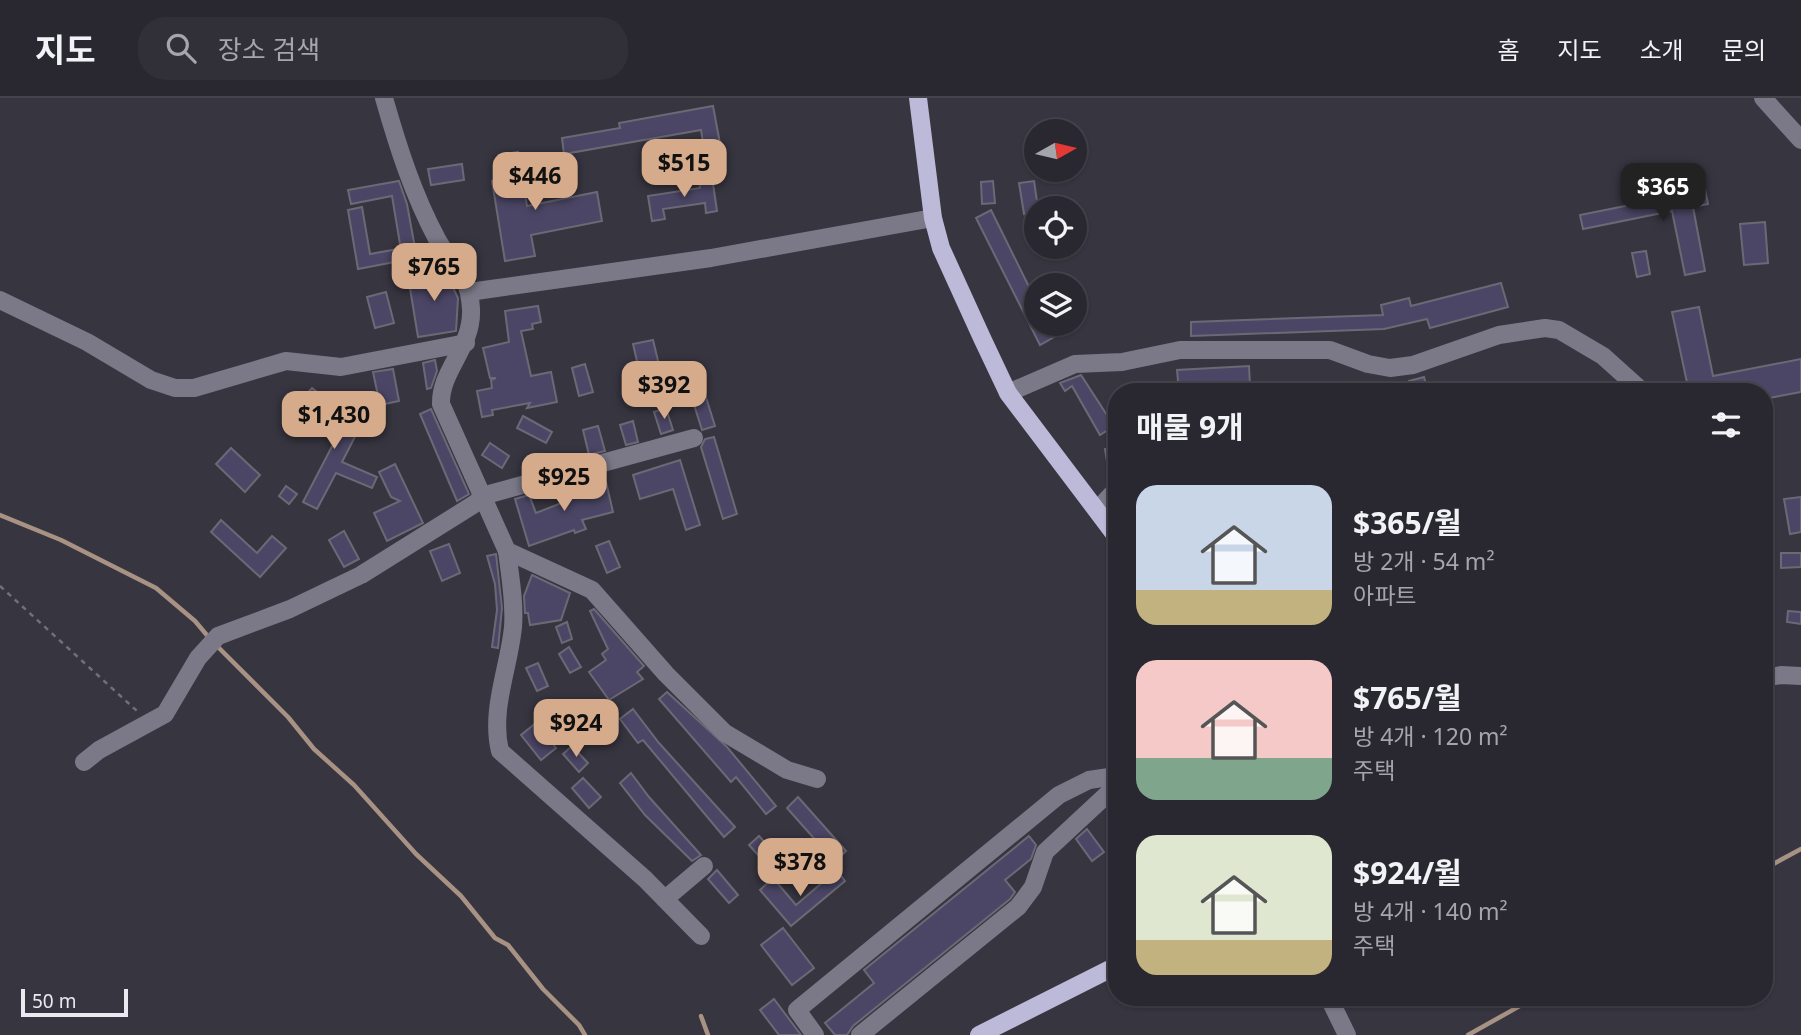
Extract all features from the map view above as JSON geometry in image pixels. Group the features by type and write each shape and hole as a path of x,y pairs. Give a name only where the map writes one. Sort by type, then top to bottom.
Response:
{"main road":[{"path":"918,98 933,218 941,248 1008,393 1034,431 1108,524"},
{"path":"979,1035 1108,970"}],"street":[{"path":"384,98 411,183 438,240 461,269 469,292 471,312 466,343 445,381 441,404 507,551 513,626 499,705 496,736 500,751 665,899 701,936"},
{"path":"1763,98 1801,140"},
{"path":"469,292 711,258 933,218"},
{"path":"0,300 87,342 151,380 175,388 194,388 286,361 341,367 466,343"},
{"path":"1008,393 1075,364 1122,362 1180,350 1331,350 1368,365 1390,368 1413,365 1499,335 1545,328 1559,330 1603,356 1633,383"},
{"path":"84,762 99,750 165,714 198,658 218,636 290,609 370,570 422,538 440,522 476,503 482,496 694,438"},
{"path":"1098,509 1108,498"},
{"path":"507,551 592,590 666,674 725,733 787,770 817,779"},
{"path":"1773,676 1801,677"},
{"path":"816,1035 797,1010 1059,795 1089,780 1108,777"},
{"path":"860,1035 1018,907 1033,887 1045,852 1108,793"},
{"path":"665,899 704,866"},
{"path":"1333,1006 1347,1035"}],"path":[{"path":"0,586 150,723"}],"building":[{"path":"713,106 725,170 708,173 701,130 564,154 562,138 620,128 619,123"},
{"path":"518,152 527,206 597,192 602,221 531,235 535,256 505,261 492,181 504,180 499,155"},
{"path":"462,164 464,180 431,185 428,169"},
{"path":"712,177 717,211 706,213 705,203 663,209 665,219 652,221 648,196 700,188 699,179"},
{"path":"399,181 407,204 415,248 401,250 392,196 351,204 348,190"},
{"path":"993,181 995,203 982,204 981,182"},
{"path":"1034,182 1036,196 1024,196 1024,214 1019,183"},
{"path":"1705,190 1708,204 1693,207 1705,271 1685,275 1672,211 1583,229 1580,215"},
{"path":"362,207 370,254 398,249 400,261 358,269 348,210"},
{"path":"991,210 1024,277 1024,313 976,218"},
{"path":"1765,222 1768,263 1744,265 1740,224"},
{"path":"1646,251 1650,274 1637,277 1632,253"},
{"path":"444,269 458,298 456,331 418,337 408,276"},
{"path":"1501,283 1508,307 1430,328 1427,319 1384,329 1191,336 1191,322 1383,315 1381,305 1409,298 1411,306"},
{"path":"386,292 394,323 375,328 367,297"},
{"path":"538,306 541,322 532,324 533,329 521,331 531,376 551,372 557,402 527,408 530,403 492,410 493,415 482,417 477,391 492,388 491,380 496,378 490,378 483,348 509,342 505,311"},
{"path":"1699,307 1713,376 1801,359 1801,392 1773,397 1773,383 1687,383 1672,312"},
{"path":"1035,336 1054,336 1054,337 1040,345"},
{"path":"653,340 660,369 640,374 633,344"},
{"path":"435,360 437,371 431,388 427,389 423,363"},
{"path":"585,364 593,392 579,396 572,368"},
{"path":"1249,366 1250,383 1178,383 1177,370"},
{"path":"393,369 399,401 380,405 373,372"},
{"path":"1081,375 1108,417 1108,430 1100,435 1072,386 1065,391 1060,383"},
{"path":"1424,377 1426,383 1410,383"},
{"path":"312,388 343,413 340,416 360,427 342,462 377,477 372,488 336,473 317,509 303,502 340,431 302,399"},
{"path":"704,391 715,426 702,430 691,395"},
{"path":"666,408 673,430 661,434 654,412"},
{"path":"431,409 469,494 457,501 420,414"},
{"path":"523,416 552,432 546,443 517,428"},
{"path":"633,421 638,442 626,445 620,425"},
{"path":"598,426 605,451 589,455 583,430"},
{"path":"714,437 737,514 723,519 701,447 705,439"},
{"path":"490,443 509,456 502,468 482,455"},
{"path":"231,448 260,475 245,492 216,464"},
{"path":"680,460 700,525 686,530 673,489 640,499 633,475"},
{"path":"395,464 423,523 387,541 374,513 400,501 391,497 379,472"},
{"path":"606,482 613,512 582,520 586,529 575,533 574,530 529,546 515,499 529,495 536,513 564,502 561,486 571,483 573,491"},
{"path":"286,486 297,494 289,504 279,496"},
{"path":"1801,497 1801,532 1790,534 1784,499"},
{"path":"221,520 257,553 272,536 286,548 260,577 211,532"},
{"path":"344,531 359,559 344,567 329,540"},
{"path":"609,541 620,567 607,573 596,546"},
{"path":"449,544 460,573 442,581 430,551"},
{"path":"1781,553 1801,553 1801,567 1781,568"},
{"path":"496,554 502,608 498,648 492,647 497,610 495,584 487,556"},
{"path":"532,575 570,593 561,620 530,625 528,613 525,613 524,596"},
{"path":"594,609 644,666 637,672 643,679 609,700 589,672 606,660 602,654 608,649 590,611"},
{"path":"1788,611 1801,612 1801,624 1787,622"},
{"path":"567,622 572,639 562,643 556,627"},
{"path":"569,647 581,667 570,673 559,654"},
{"path":"538,663 548,686 537,691 526,668"},
{"path":"667,692 727,747 776,806 766,814 736,777 731,782 659,699"},
{"path":"633,709 659,743 735,827 724,837 643,740 638,743 620,719"},
{"path":"536,723 556,748 541,760 521,735"},
{"path":"572,746 588,763 579,772 563,754"},
{"path":"631,773 701,855 692,861 645,815 620,783"},
{"path":"583,778 601,797 589,808 572,788"},
{"path":"798,797 846,851 835,862 787,808"},
{"path":"1087,829 1104,852 1092,861 1076,839"},
{"path":"759,836 780,859 770,868 749,845"},
{"path":"1029,836 1036,845 1031,859 1005,880 1015,892 1010,899 853,1026 847,1035 835,1035 825,1023 874,983 864,970"},
{"path":"717,870 738,895 729,903 708,879"},
{"path":"837,870 845,881 791,926 760,890 773,878 796,905"},
{"path":"783,928 814,968 792,985 761,945"},
{"path":"774,999 801,1035 779,1035 760,1010"}],"waterway":[{"path":"0,515 61,540 156,588 195,621 211,640"},
{"path":"217,646 288,717 314,749 354,785 416,854 461,896 495,938 508,945 585,1035"},
{"path":"1773,864 1801,849"},
{"path":"1468,1035 1520,1006"},
{"path":"701,1016 708,1035"}]}
